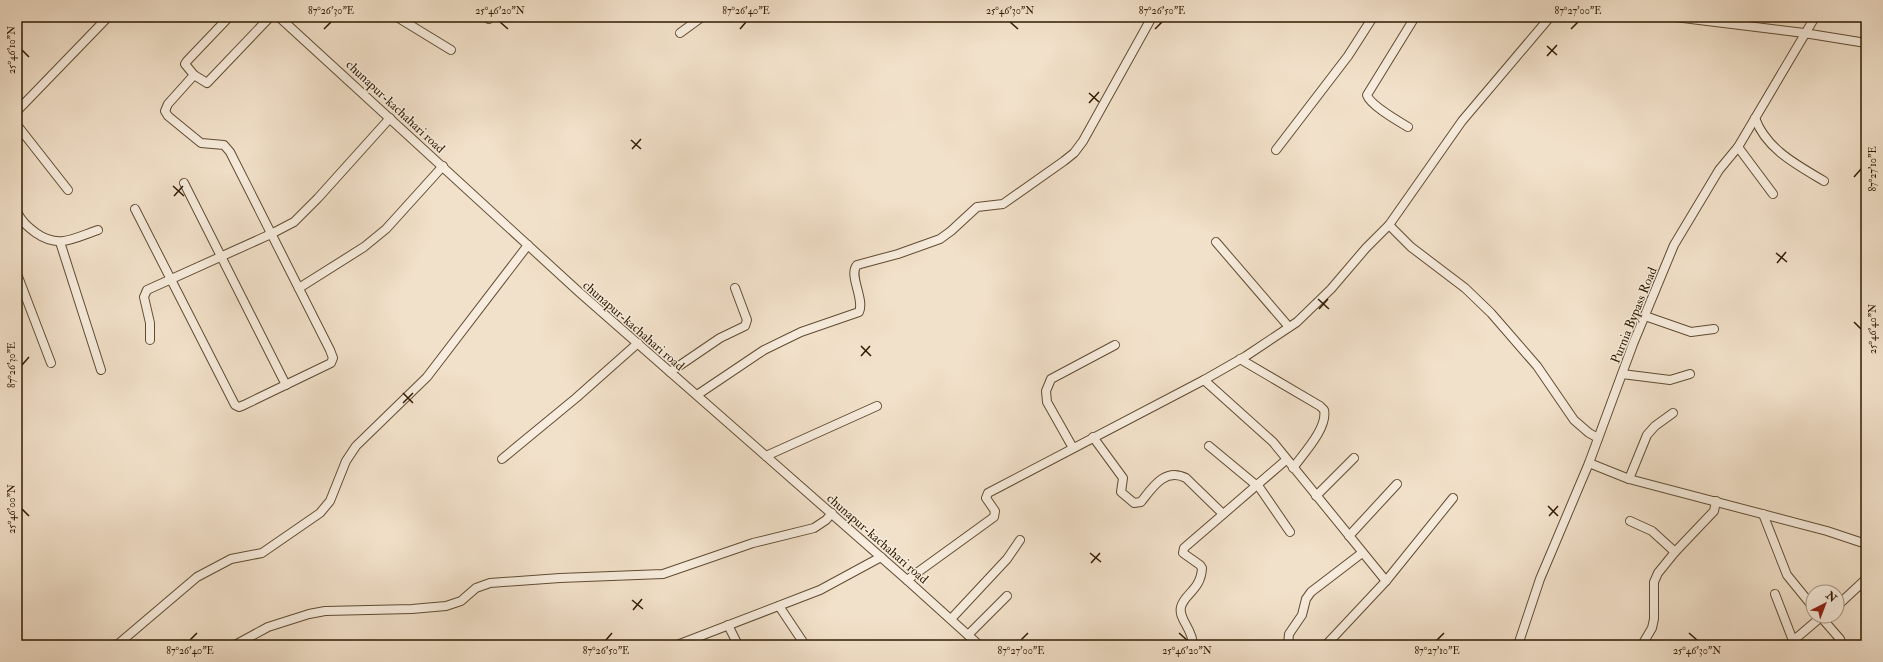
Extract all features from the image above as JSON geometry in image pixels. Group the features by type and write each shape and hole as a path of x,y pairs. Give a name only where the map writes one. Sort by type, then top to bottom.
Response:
{"street":[{"path":"17,110 108,17"},
{"path":"229,17 185,64 194,75 207,83 270,17"},
{"name":"chunapur-kachahari road","path":"279,17 579,292 908,580 979,645"},
{"path":"398,17 451,50"},
{"path":"680,33 702,17"},
{"path":"697,395 764,350 801,332 859,312 861,305 854,274 854,268 857,265 898,254 940,238 951,231 976,208 1003,204 1071,156 1083,141 1152,17"},
{"path":"1276,150 1348,56 1373,17"},
{"path":"1408,127 1370,100 1368,95 1415,17"},
{"path":"908,580 994,517 995,511 986,498 988,493 1204,380 1240,359 1289,327 1317,304 1366,248 1389,225 1466,116 1550,17"},
{"path":"1675,17 1804,33 1866,44"},
{"name":"Purnia Bypass Road","path":"1518,645 1540,579 1589,463 1622,374 1674,245 1719,170 1738,147 1804,33 1815,17"},
{"path":"135,209 235,405 241,406 329,365 333,358 228,149 224,145 201,142 165,114 165,109 168,104 194,75"},
{"path":"150,340 150,323 144,294 147,290 271,234 298,218 390,118"},
{"path":"1755,118 1760,131 1770,144 1797,165 1824,181"},
{"path":"17,125 68,190"},
{"path":"1738,147 1773,194"},
{"path":"299,288 364,246 386,229 443,166"},
{"path":"184,183 286,384"},
{"path":"17,212 23,222 48,240 60,242 98,230"},
{"path":"1389,225 1411,247 1465,288 1491,313 1537,366 1574,420 1588,433 1598,438"},
{"path":"60,242 101,370"},
{"path":"1216,242 1289,327"},
{"path":"117,645 197,576 231,559 262,552 320,512 330,501 344,465 356,446 427,378 528,244"},
{"path":"17,274 19,284 51,363"},
{"path":"670,372 720,338 745,326 747,320 735,288"},
{"path":"1645,316 1692,332 1714,329"},
{"path":"502,459 576,398 638,343"},
{"path":"1073,448 1047,402 1046,394 1048,385 1051,379 1056,376 1115,345"},
{"path":"1240,359 1320,406 1324,410 1325,419 1321,428 1293,468"},
{"path":"1622,374 1670,380 1690,374"},
{"path":"1204,380 1268,438 1386,581"},
{"path":"766,456 877,406"},
{"path":"1629,479 1647,435 1655,426 1673,413"},
{"path":"1093,437 1123,478 1121,492 1134,503 1138,504 1141,502 1160,479 1178,475 1186,478 1223,514"},
{"path":"1209,446 1257,485 1290,532"},
{"path":"1316,496 1354,458"},
{"path":"1193,645 1192,633 1183,619 1181,609 1182,604 1195,589 1201,579 1202,568 1185,555 1183,550 1286,460"},
{"path":"1589,463 1629,479 1827,531 1866,544"},
{"path":"1349,536 1397,484"},
{"path":"1326,645 1386,581 1454,498"},
{"path":"1642,645 1652,628 1654,619 1654,582 1658,573 1675,552 1714,511 1716,501"},
{"path":"235,645 268,627 309,614 325,611 412,609 446,606 460,601 476,588 490,583 662,574 696,564 746,545 814,528 826,520 832,513"},
{"path":"1763,514 1786,575 1805,598"},
{"path":"1630,521 1652,531 1675,552"},
{"path":"951,619 1008,559 1020,540"},
{"path":"1288,645 1289,634 1299,621 1306,599 1311,592 1362,553"},
{"path":"677,645 830,586 881,557"},
{"path":"1845,598 1866,578"},
{"path":"1775,594 1794,640 1814,624"},
{"path":"968,635 1007,596"},
{"path":"779,606 805,645"},
{"path":"1828,624 1840,639 1842,645"},
{"path":"728,625 738,645"}]}
